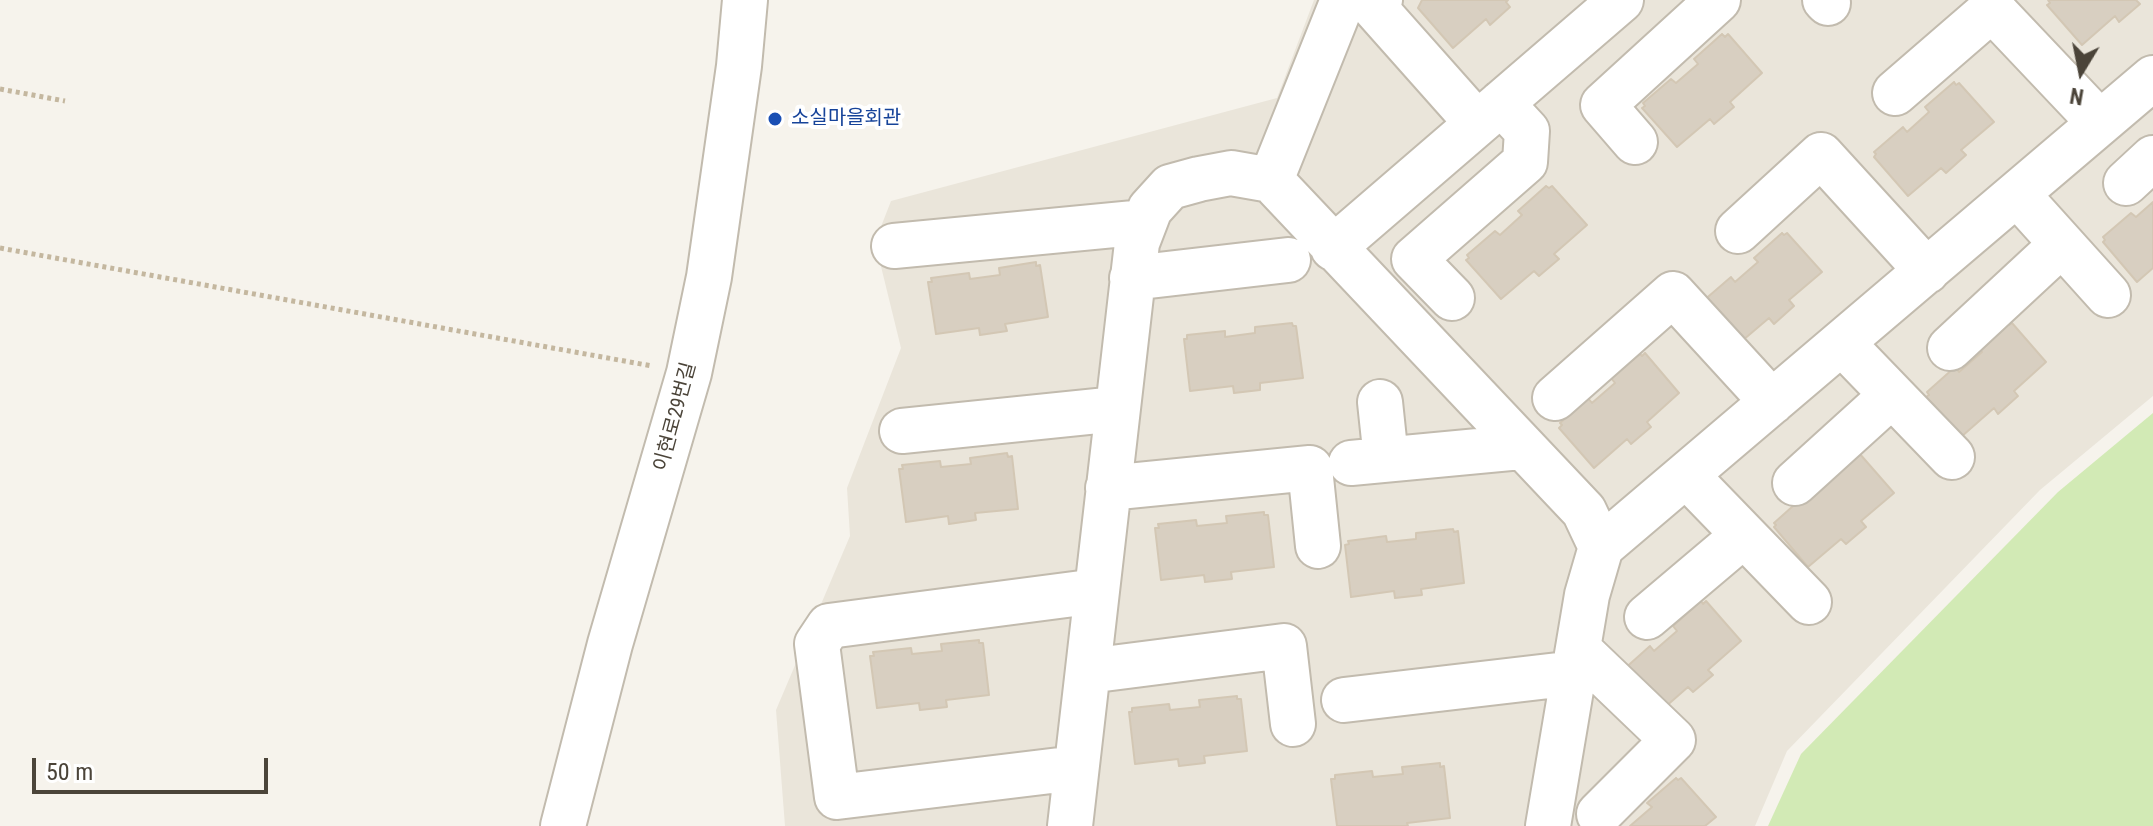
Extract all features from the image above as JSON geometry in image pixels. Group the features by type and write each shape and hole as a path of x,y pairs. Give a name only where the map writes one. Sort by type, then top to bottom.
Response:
{"street":[{"name":"이현로29번길","path":"568,825 610,644 689,373 709,277 739,66 745,0"},
{"path":"1271,180 1343,0"},
{"path":"1380,0 1373,6 1489,113 1527,131 1525,162 1414,259 1452,298"},
{"path":"1333,248 1621,0"},
{"path":"1635,142 1603,105 1718,0"},
{"path":"1895,93 1992,9 2100,123"},
{"path":"1548,826 1587,595 1601,547 2153,78"},
{"path":"1738,231 1821,155 1927,271"},
{"path":"1070,826 1137,243 1150,209 1170,187 1231,173 1271,180 1584,511 1601,547"},
{"path":"2017,194 2108,295"},
{"path":"894,246 1145,222"},
{"path":"1950,348 2062,244"},
{"path":"1132,278 1288,260"},
{"path":"1555,398 1673,294 1772,402"},
{"path":"1842,343 1952,457"},
{"path":"1795,483 1892,395"},
{"path":"1380,402 1368,461 1521,447"},
{"path":"902,431 1117,409"},
{"path":"1108,488 1310,468 1318,546"},
{"path":"1686,475 1809,602"},
{"path":"1647,617 1744,535"},
{"path":"1076,768 837,797 817,644 829,626 1097,591"},
{"path":"1088,671 1284,646 1293,724"},
{"path":"1344,700 1576,661 1673,740 1599,814"}],"path":[{"path":"0,89 65,101"},
{"path":"0,248 689,373"}],"shaded area":[{"path":"1314,0 2153,0 2153,396 2040,490 1787,751 1755,826 785,826 776,710 850,536 847,488 901,348 875,242 891,201 1277,98"}],"green space":[{"path":"2153,413 2153,826 1768,826 1801,754 2058,492"}],"building":[{"path":"1422,0 1508,0 1506,2 1510,7 1490,25 1486,19 1453,48 1418,8"},
{"path":"2048,0 2136,0 2140,4 2119,22 2115,16 2082,45 2047,5 2050,3"},
{"path":"1722,34 1725,37 1728,34 1762,73 1730,102 1734,107 1714,124 1710,119 1677,147 1642,108 1645,106 1643,103 1671,79 1676,83 1698,64 1694,59"},
{"path":"1954,82 1956,85 1959,83 1994,122 1961,150 1966,155 1946,173 1941,168 1908,196 1874,157 1874,152 1903,127 1907,132 1929,112 1925,107"},
{"path":"1546,186 1552,186 1587,225 1554,254 1559,259 1539,276 1534,271 1501,299 1466,260 1469,258 1467,255 1495,231 1500,235 1522,215 1518,211"},
{"path":"2153,202 2153,268 2137,282 2103,242 2103,237 2131,213 2136,217"},
{"path":"1782,233 1787,233 1822,272 1789,300 1794,306 1774,324 1769,318 1736,346 1702,302 1731,277 1735,282 1758,262 1754,258"},
{"path":"1036,262 1036,266 1040,265 1048,317 1005,324 1007,331 980,335 979,328 936,334 928,282 932,282 931,278 969,273 970,279 1000,275 999,268"},
{"path":"1292,323 1296,326 1303,378 1260,383 1260,390 1234,393 1233,386 1190,391 1184,339 1187,335 1225,331 1225,337 1255,333 1255,327"},
{"path":"2007,323 2012,323 2046,362 2014,391 2018,396 1998,414 1994,408 1961,437 1926,397 1929,395 1927,392 1955,367 1959,372 1982,352 1978,347"},
{"path":"1645,353 1679,393 1647,422 1651,427 1631,444 1627,439 1594,468 1559,428 1560,423 1588,398 1592,403 1615,383 1611,378"},
{"path":"1007,453 1008,457 1012,456 1018,509 975,513 976,520 949,524 948,516 906,522 899,469 903,469 902,465 940,461 941,467 971,464 970,458"},
{"path":"1859,453 1894,493 1861,521 1866,527 1846,544 1841,539 1808,567 1774,527 1774,523 1802,498 1807,502 1829,483 1825,478"},
{"path":"1264,512 1268,515 1274,567 1231,572 1232,579 1205,582 1204,575 1161,580 1155,528 1159,528 1158,524 1196,520 1197,526 1227,523 1226,516"},
{"path":"1453,529 1454,532 1458,531 1464,583 1421,589 1422,595 1395,598 1394,591 1351,597 1345,545 1349,544 1348,541 1386,536 1387,542 1416,539 1416,533"},
{"path":"1701,601 1703,604 1706,601 1741,641 1708,670 1713,675 1693,692 1688,687 1656,715 1622,671 1650,646 1654,651 1677,631 1673,626"},
{"path":"979,640 983,643 989,695 946,700 947,707 920,710 919,703 877,708 870,656 874,656 873,652 911,648 912,654 942,651 941,644"},
{"path":"1237,696 1241,699 1247,751 1204,756 1205,763 1179,766 1178,759 1135,764 1129,712 1132,708 1169,704 1170,710 1200,707 1199,700"},
{"path":"1440,763 1440,767 1444,766 1450,818 1407,823 1408,826 1337,826 1331,779 1335,779 1335,775 1372,771 1373,777 1403,774 1402,767"},
{"path":"1676,778 1681,778 1716,817 1705,826 1630,826 1652,807 1647,803"}],"place":[{"name":"소실마을회관","path":"775,119"}]}
